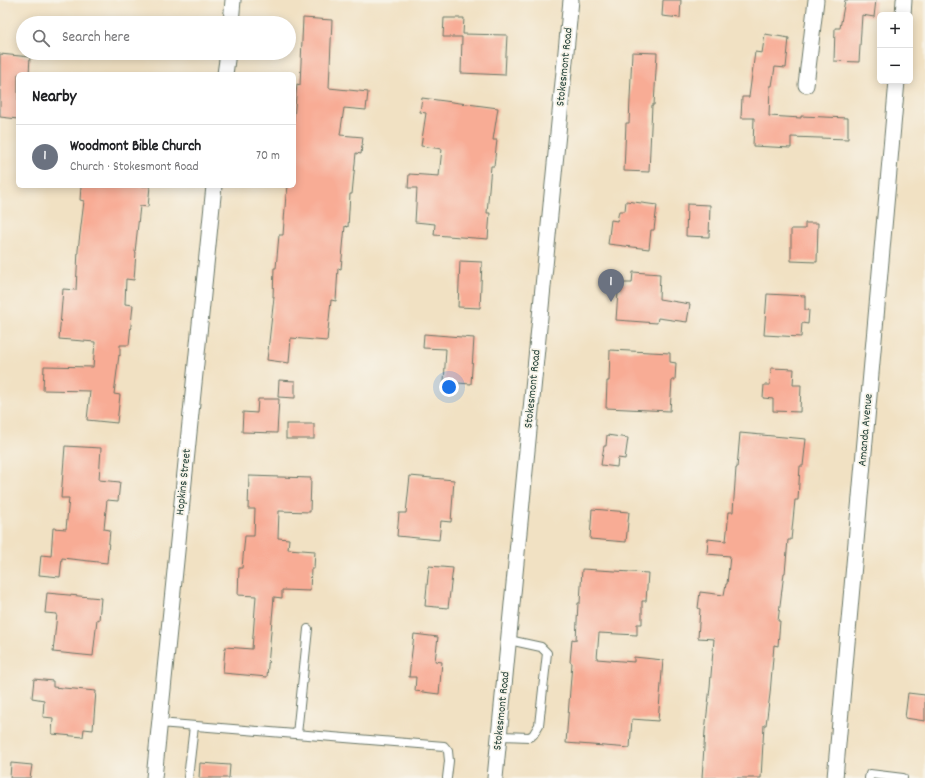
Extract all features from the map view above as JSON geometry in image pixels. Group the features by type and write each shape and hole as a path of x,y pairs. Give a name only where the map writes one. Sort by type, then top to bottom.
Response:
{"street":[{"path":"232,16 233,0"},
{"name":"Stokesmont Road","path":"496,778 572,0"},
{"path":"806,85 816,0"},
{"path":"902,12 904,0"},
{"path":"225,72 227,60"},
{"name":"Amanda Avenue","path":"835,778 897,84"},
{"name":"Hopkins Street","path":"154,778 214,188"}],"lane":[{"path":"297,734 308,629"},
{"path":"500,736 528,737 533,735 539,725 547,654 541,647 509,640"},
{"path":"159,723 444,746 448,751 449,761 447,778"},
{"path":"188,778 194,726"},
{"path":"869,778 870,774 903,778"}],"building":[{"path":"663,0 681,0 680,18 662,16"},
{"path":"845,0 876,0 874,17 862,15 859,62 834,61 835,28 840,28"},
{"path":"303,18 332,20 329,88 368,92 366,110 344,108 340,135 363,137 361,154 356,153 352,194 350,194 348,227 345,226 341,269 338,268 336,301 331,300 327,341 291,338 289,363 267,360 274,297 274,268 276,268 279,235 283,235 288,188 296,188 296,95 297,84 300,85"},
{"path":"444,18 464,18 463,34 507,35 505,75 461,73 462,37 443,37"},
{"path":"765,34 789,38 786,68 775,67 772,86 770,86 769,116 848,118 848,139 791,137 791,148 753,146 754,118 741,118 742,97 749,97 755,52 762,53"},
{"path":"632,52 657,53 654,105 652,105 649,172 624,171 626,123 629,123"},
{"path":"0,54 16,56 16,60 30,60 29,72 16,72 16,119 0,117"},
{"path":"422,98 498,108 493,140 497,140 494,166 491,166 487,213 490,213 488,239 434,235 435,224 415,222 417,188 408,188 409,174 439,176 442,149 421,146 426,113 420,112"},
{"path":"81,188 150,188 148,207 140,206 135,252 134,280 126,279 125,304 133,305 129,345 120,345 120,356 119,355 114,394 120,395 117,423 87,420 90,391 43,390 44,366 93,367 95,342 59,339 63,289 76,290 78,250 84,201 80,200"},
{"path":"626,201 657,205 654,230 651,230 649,249 608,244 611,220 617,221 619,211 625,211"},
{"path":"687,204 710,205 709,237 686,236"},
{"path":"805,223 818,223 817,262 791,261 791,229 805,229"},
{"path":"460,261 482,262 480,308 458,307"},
{"path":"633,272 660,274 659,299 690,304 687,322 658,318 657,323 616,320 618,292 621,292 621,283 632,283"},
{"path":"767,294 805,296 805,310 809,310 808,324 802,323 801,337 764,335"},
{"path":"424,334 474,338 471,384 444,382 446,349 423,348"},
{"path":"610,350 670,353 670,362 676,363 675,380 672,380 670,411 606,408"},
{"path":"771,368 794,369 793,385 801,385 800,412 773,411 773,399 763,398 764,385 770,385"},
{"path":"279,380 295,381 295,398 278,397"},
{"path":"258,399 279,399 277,433 242,432 243,412 257,413"},
{"path":"286,424 314,424 314,439 286,439"},
{"path":"740,433 806,439 803,466 800,466 798,500 795,500 791,540 788,540 778,621 780,621 778,646 774,645 770,694 766,725 764,725 761,778 702,778 714,639 698,638 700,609 698,608 700,592 724,595 727,584 730,556 707,554 708,539 726,541 729,512 733,512"},
{"path":"607,435 628,438 625,459 618,458 617,467 601,465"},
{"path":"65,446 101,448 99,480 120,482 118,501 107,500 104,529 110,530 107,563 62,558 60,577 39,575 41,555 51,556 53,528 66,529 69,498 61,498"},
{"path":"249,476 311,478 310,512 279,511 278,538 289,539 288,549 315,551 314,569 311,569 310,591 282,590 282,598 274,597 267,677 223,673 225,647 252,649 256,596 238,595 239,568 242,568 245,536 254,536 255,509 248,509"},
{"path":"410,476 454,480 451,522 441,521 439,540 397,536 399,513 406,513"},
{"path":"592,509 629,512 626,542 590,539"},
{"path":"429,566 453,568 448,608 425,606"},
{"path":"582,569 648,573 646,601 642,601 642,624 637,624 637,635 599,633 597,659 634,662 634,657 663,660 658,721 632,719 630,748 566,743 572,663 570,662 572,639 576,640"},
{"path":"47,593 101,598 93,656 53,652 57,614 45,613"},
{"path":"414,634 438,637 435,661 442,662 439,694 415,691 416,677 409,677"},
{"path":"34,679 53,681 53,687 96,691 93,730 84,729 83,737 52,734 53,718 43,717 44,700 32,698"},
{"path":"908,693 925,695 925,721 905,718"},
{"path":"11,763 32,765 30,778 10,778"},
{"path":"200,763 230,765 229,778 199,778"}],"place":[{"name":"Woodmont Bible Church","path":"611,302"}]}
